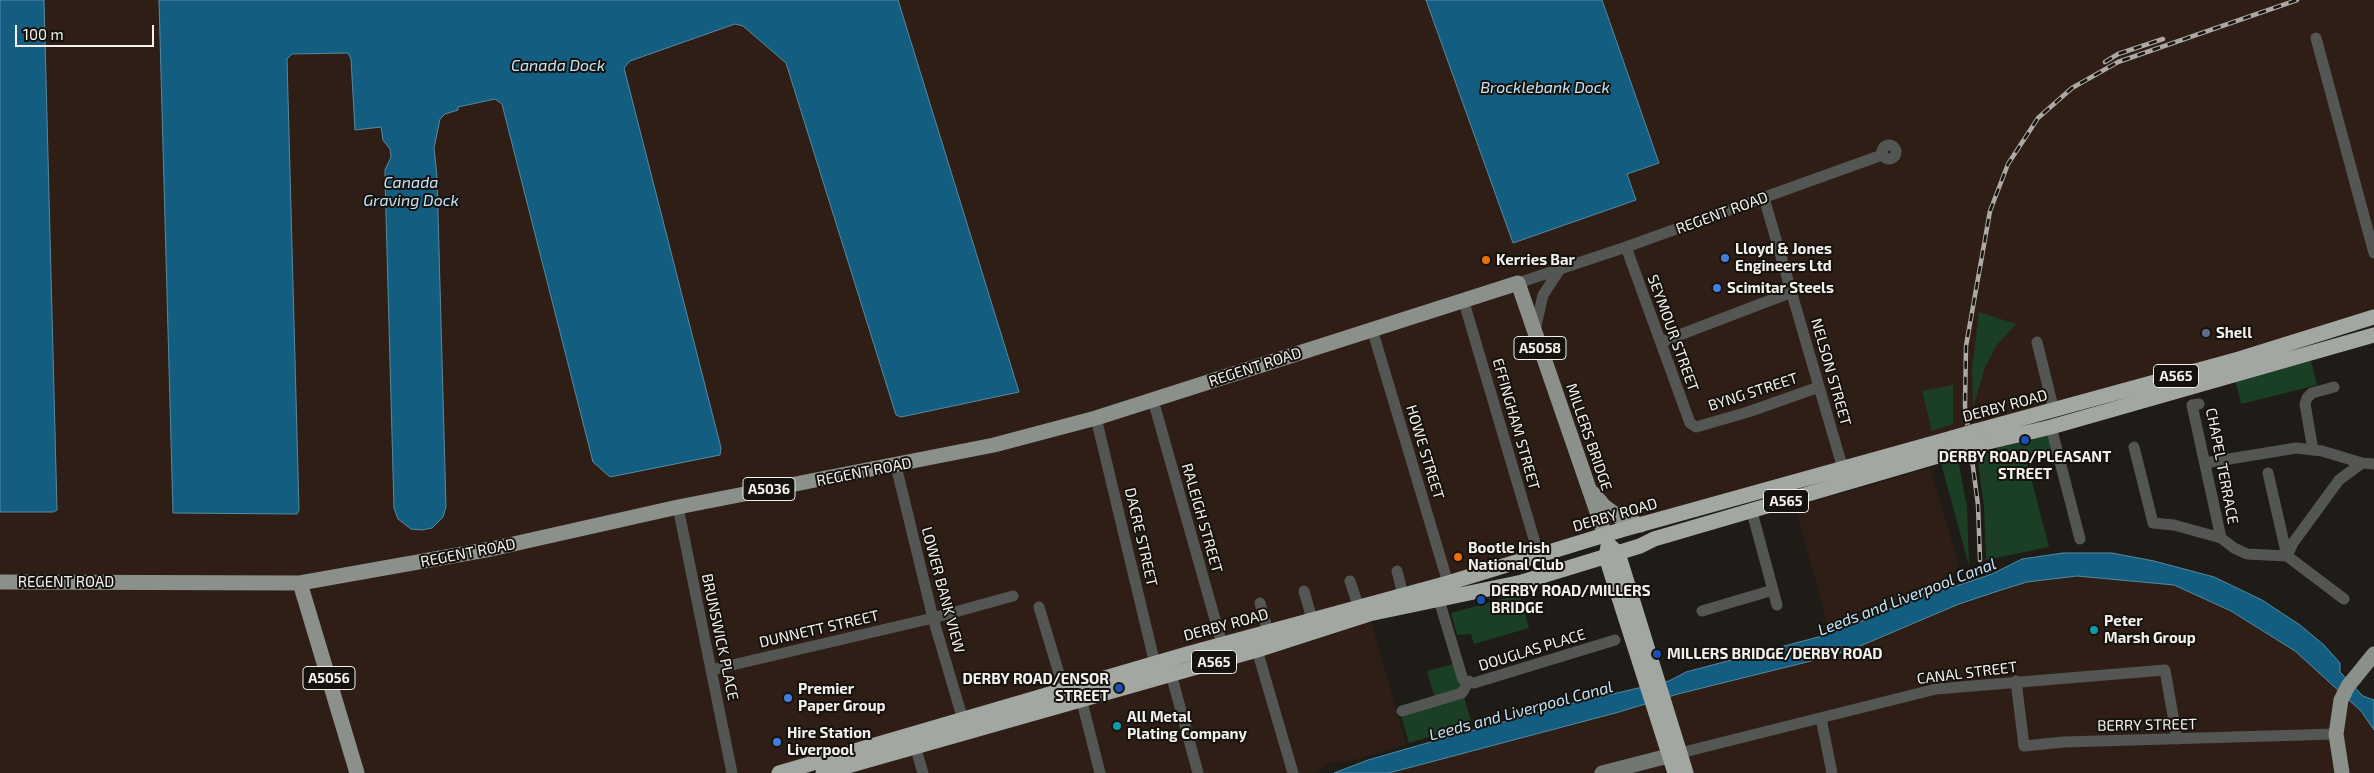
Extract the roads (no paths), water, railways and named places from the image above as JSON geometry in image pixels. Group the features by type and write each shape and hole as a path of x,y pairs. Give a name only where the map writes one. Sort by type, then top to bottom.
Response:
{"highway":[{"name":"DERBY ROAD","path":"780,773 1222,644 1359,608 1539,556 1609,548 1654,539 1752,512 1978,438 2054,411 2240,359 2374,316"},
{"name":"DERBY ROAD","path":"1978,438 2051,427 2374,336"},
{"name":"DERBY ROAD","path":"823,773 1081,698 1257,650 1369,614 1522,582 1609,548 1641,525 1843,469 1953,445"},
{"name":"MILLERS BRIDGE","path":"1609,548 1673,749 1686,773"},
{"name":"MILLERS BRIDGE","path":"1673,749 1675,773"}],"main road":[{"name":"REGENT ROAD","path":"0,582 300,583 491,550 678,507 896,466 994,445 1096,418 1463,299 1518,283"},
{"name":"MILLERS BRIDGE","path":"1518,283 1609,548"},
{"path":"1589,488 1609,510 1619,517 1641,525"},
{"name":"A5056","path":"300,583 357,773"},
{"path":"2342,773 2336,734 2341,700 2348,686 2374,654"},
{"path":"1602,773 1673,749"}],"street":[{"path":"2316,38 2374,253"},
{"name":"REGENT ROAD","path":"1518,283 1626,247 1882,155"},
{"name":"NELSON STREET","path":"1764,198 1843,469"},
{"name":"SEYMOUR STREET","path":"1626,247 1690,423 1696,427"},
{"path":"1534,331 1543,295 1560,269"},
{"path":"1661,342 1792,292"},
{"name":"EFFINGHAM STREET","path":"1463,299 1539,556"},
{"name":"HOWE STREET","path":"1372,329 1448,583"},
{"path":"2037,342 2054,411"},
{"name":"BYNG STREET","path":"1696,427 1748,412 1819,387"},
{"path":"2313,450 2305,404 2312,392 2334,387"},
{"name":"RALEIGH STREET","path":"1153,400 1222,644"},
{"name":"CHAPEL TERRACE","path":"2199,404 2192,405 2221,538"},
{"name":"DACRE STREET","path":"1096,418 1155,664"},
{"path":"2051,427 2080,538"},
{"path":"2134,447 2153,524 2174,525 2221,538 2234,548 2247,554 2287,556 2344,597"},
{"path":"2204,463 2296,448 2374,464"},
{"path":"2287,556 2293,543 2334,486 2362,463"},
{"name":"LOWER BANK VIEW","path":"896,466 933,618 963,720"},
{"path":"2268,473 2287,556"},
{"name":"BRUNSWICK PLACE","path":"678,507 732,773"},
{"path":"1752,512 1777,606"},
{"path":"1397,570 1403,595"},
{"path":"1350,581 1359,608"},
{"path":"1702,611 1773,590"},
{"path":"1304,591 1312,619"},
{"name":"DUNNETT STREET","path":"711,670 933,618 1013,596"},
{"name":"DOUGLAS PLACE","path":"1439,600 1460,644 1464,680 1474,683 1615,640"},
{"path":"1260,603 1268,632"},
{"path":"1039,606 1064,690"},
{"path":"1257,650 1293,773"},
{"name":"CANAL STREET","path":"1673,749 1821,718 1936,689 2165,670 2177,739"},
{"path":"1171,674 1198,773"},
{"path":"1402,711 1462,693 1468,681"},
{"name":"BERRY STREET","path":"2016,681 2024,746 2064,742 2253,738 2336,734"},
{"path":"1081,698 1100,773"},
{"path":"1821,718 1832,773"},
{"path":"915,746 923,773"}],"water":[{"path":"0,0 44,0 57,510 53,512 0,512"},
{"name":"Canada Dock","path":"159,0 898,0 1019,392 901,417 896,415 786,63 743,26 735,24 630,61 624,68 721,448 720,455 610,477 593,462 502,104 495,99 458,107 458,110 445,114 440,119 434,148 437,176 446,507 443,517 432,528 422,530 411,529 398,519 394,508 385,178 385,170 391,157 390,149 383,140 381,127 355,130 351,59 348,53 292,54 287,59 299,510 297,514 173,513"},
{"name":"Brocklebank Dock","path":"1426,0 1602,0 1659,163 1627,174 1636,200 1513,243"},
{"path":"2063,553 2112,553 2154,561 2214,577 2262,600 2300,625 2324,645 2340,663 2340,672 2363,696 2374,700 2374,730 2361,711 2295,651 2231,611 2174,585 2077,576 2027,582 1998,591 1959,604 1853,649 1678,694 1619,712 1389,773 1334,773 1368,760 1427,743 1569,704 1669,681 1686,672 1822,636 1853,625 1935,589 1947,589 1992,574 2022,559"}],"railway":[{"path":"1980,560 1978,505 1965,406 1966,346 1990,211 2008,164 2038,118 2072,88 2118,62 2297,0"},
{"path":"2105,62 2118,54 2163,39"}],"place":[{"name":"Lloyd & Jones Engineers Ltd","path":"1725,258"},
{"name":"Kerries Bar","path":"1486,260"},
{"name":"Scimitar Steels","path":"1717,288"},
{"name":"Shell","path":"2206,333"},
{"name":"DERBY ROAD/PLEASANT STREET","path":"2025,440"},
{"name":"Bootle Irish National Club","path":"1458,557"},
{"name":"DERBY ROAD/MILLERS BRIDGE","path":"1481,600"},
{"name":"Peter Marsh Group","path":"2094,630"},
{"name":"MILLERS BRIDGE/DERBY ROAD","path":"1657,654"},
{"name":"DERBY ROAD/ENSOR STREET","path":"1119,688"},
{"name":"Premier Paper Group","path":"788,698"},
{"name":"All Metal Plating Company","path":"1117,726"},
{"name":"Hire Station Liverpool","path":"777,742"}],"water label":[{"name":"Canada Graving Dock","path":"411,192"},
{"name":"Leeds and Liverpool Canal","path":"1907,597"},
{"name":"Leeds and Liverpool Canal","path":"1521,711"}]}
